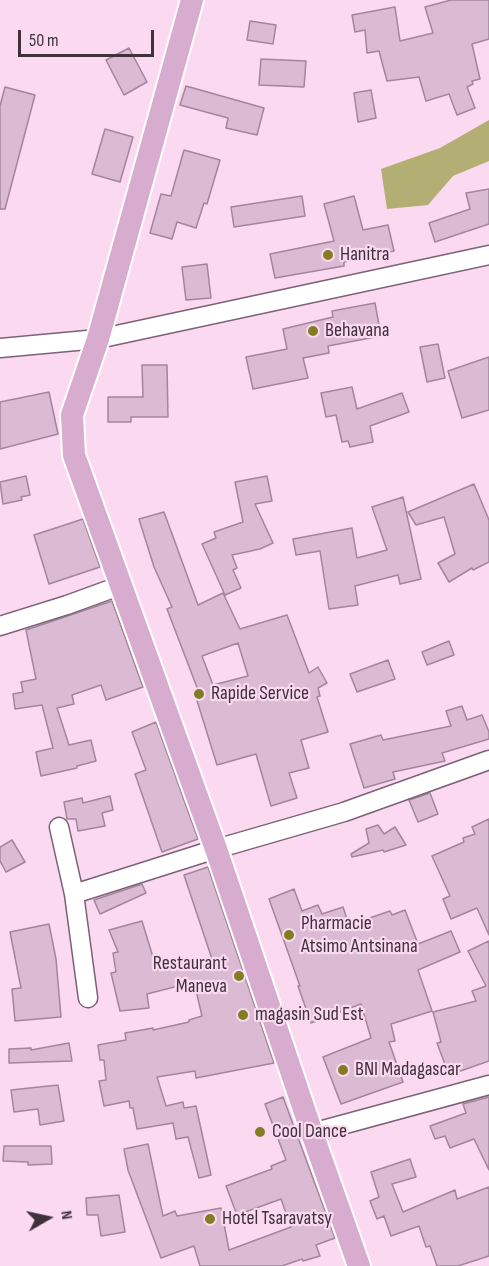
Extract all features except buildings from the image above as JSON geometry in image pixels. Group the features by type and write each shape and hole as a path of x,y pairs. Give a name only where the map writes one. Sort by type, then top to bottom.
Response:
{"main road":[{"path":"192,0 98,339 72,415 74,455 216,849 359,1266"}],"street":[{"path":"0,348 98,339 489,255"},
{"path":"0,626 67,606 122,585"},
{"path":"74,894 344,812 489,760"},
{"path":"59,827 74,894 88,998"},
{"path":"312,1133 489,1086"}],"shaded area":[{"path":"489,120 489,161 453,176 428,205 387,209 381,169 440,148"}],"place":[{"name":"Hanitra","path":"328,255"},
{"name":"Behavana","path":"313,331"},
{"name":"Rapide Service","path":"199,694"},
{"name":"Pharmacie Atsimo Antsinana","path":"289,935"},
{"name":"Restaurant Maneva","path":"239,976"},
{"name":"magasin Sud Est","path":"243,1015"},
{"name":"BNI Madagascar","path":"343,1070"},
{"name":"Cool Dance","path":"260,1132"},
{"name":"Hotel Tsaravatsy","path":"210,1219"}]}
